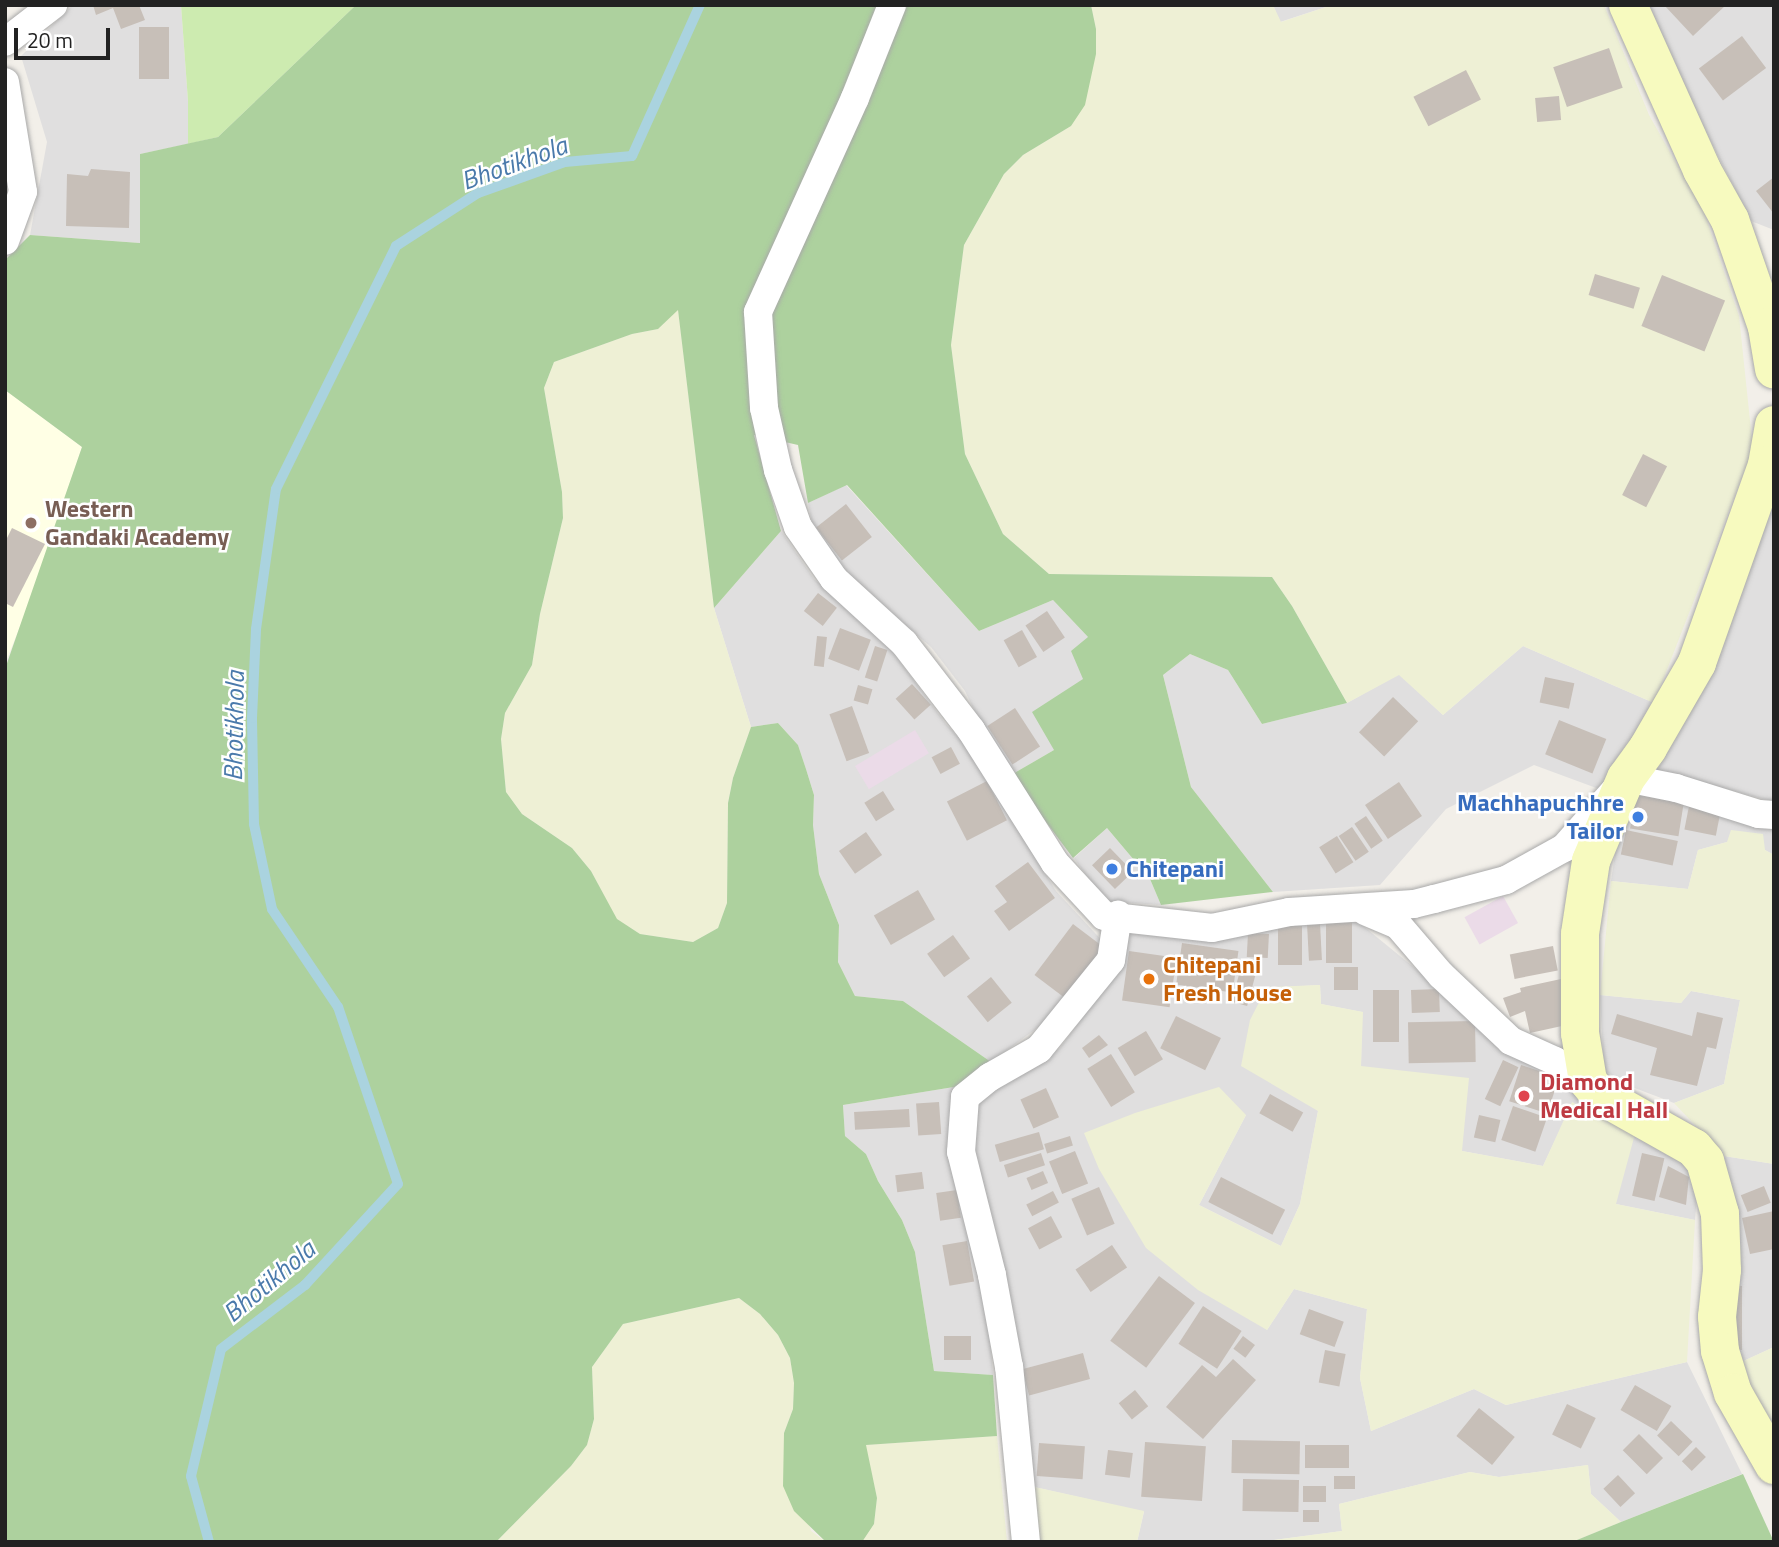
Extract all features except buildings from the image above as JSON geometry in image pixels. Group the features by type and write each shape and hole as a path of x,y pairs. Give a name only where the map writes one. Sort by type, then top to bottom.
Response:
{"main road":[{"path":"1628,5 1702,170 1730,220 1767,327 1774,369"},
{"path":"1774,425 1767,465 1697,663 1648,748 1626,778 1591,861 1580,934 1580,1033 1588,1081 1598,1094 1694,1148 1706,1161 1720,1214 1721,1270 1717,1317 1720,1351 1733,1393 1774,1465"}],"street":[{"path":"5,42 53,5"},
{"path":"892,5 855,98 758,312 764,408 778,470 798,527 834,579 904,643 971,730 1055,863 1104,916 1118,915 1212,928 1289,912 1413,904 1506,880 1564,848 1626,778 1676,788 1759,814 1774,815"},
{"path":"5,82 23,192 5,241"},
{"path":"1356,907 1398,925 1441,975 1511,1041 1555,1061 1588,1081"},
{"path":"1026,1542 1009,1367 992,1275 961,1152 965,1097 990,1077 1039,1049 1047,1040 1111,960 1118,915"}],"shaded area":[{"path":"73,5 181,5 188,101 188,144 140,154 141,243 30,235 47,142 21,56"},
{"path":"1091,5 1273,5 1281,22 1332,5 1604,5 1649,115 1704,212 1739,316 1753,449 1654,703 1523,646 1443,715 1399,675 1347,703 1292,606 1272,577 1049,574 1003,534 965,454 951,345 964,245 1004,174 1023,155 1071,126 1096,29"},
{"path":"1273,5 1332,5 1280,22"},
{"path":"1642,5 1774,5 1774,230 1751,221"},
{"path":"678,309 714,608 751,727 733,778 728,802 727,903 718,928 693,942 640,934 616,919 591,871 572,848 522,814 506,792 501,739 505,713 532,665 540,614 563,518 562,492 544,388 554,362 632,334 658,329"},
{"name":"Western Gandaki Academy","path":"5,390 82,447 31,599 5,664"},
{"path":"846,485 979,631 1053,600 1089,638 1083,679 1054,750 1011,775 986,735 965,691 931,647 855,582 814,533 808,503"},
{"path":"1774,496 1774,802 1657,770 1702,686"},
{"path":"781,531 814,579 882,637 945,723 984,765 1007,812 1056,891 1108,947 1063,1009 991,1062 903,1001 855,996 838,962 839,925 819,874 813,825 814,795 798,745 778,723 751,727 714,608"},
{"path":"1523,646 1654,703 1599,789 1534,765 1446,809 1380,885 1273,892 1191,787 1163,675 1190,654 1228,670 1262,724 1347,703 1399,674 1443,715"},
{"path":"915,730 929,753 869,789 855,766"},
{"path":"1633,786 1774,818 1774,855 1765,850 1727,842 1698,850 1688,889 1611,881 1619,827"},
{"path":"1107,828 1150,879 1161,905 1104,901 1074,858"},
{"path":"1731,830 1763,834 1765,850 1774,855 1774,1164 1724,1156 1674,1103 1724,1084 1740,1000 1691,991 1681,1003 1600,995 1611,881 1688,889 1698,850 1727,842"},
{"path":"1503,896 1518,923 1480,944 1465,917"},
{"path":"1351,916 1455,1001 1560,1073 1681,1162 1698,1182 1695,1220 1616,1204 1573,1102 1543,1166 1462,1151 1361,1066 1362,1012 1321,1004 1320,985 1267,988 1318,1111 1300,1204 1281,1246 1199,1205 1246,1115 1135,1113 1267,1330 1294,1289 1367,1309 1360,1378 1371,1431 1474,1389 1506,1405 1687,1362 1742,1474 1621,1522 1591,1494 1588,1465 1499,1477 1470,1472 1339,1504 1342,1531 1258,1542 1137,1542 1144,1512 1030,1486 974,1149 977,1101 1060,1048 1112,977 1128,933 1201,939"},
{"path":"1320,985 1321,1004 1363,1012 1361,1066 1469,1078 1462,1151 1543,1166 1572,1102 1635,1134 1616,1204 1695,1220 1687,1362 1506,1405 1474,1389 1371,1431 1360,1378 1367,1309 1294,1289 1267,1330 1198,1290 1146,1248 1099,1169 1084,1133 1135,1113 1219,1087 1246,1115 1199,1205 1281,1246 1300,1204 1318,1111 1241,1066 1250,1020 1267,987"},
{"path":"1691,991 1740,1000 1724,1084 1674,1103 1627,1085 1604,1070 1600,995 1681,1003"},
{"path":"960,1086 993,1375 934,1371 915,1252 902,1220 878,1181 866,1154 845,1136 843,1105"},
{"path":"1724,1156 1774,1164 1774,1347 1739,1363 1734,1200"},
{"path":"739,1298 760,1314 778,1335 790,1358 794,1383 793,1409 784,1433 811,1531 826,1542 496,1542 571,1466 587,1445 594,1419 592,1367 623,1324"},
{"path":"1774,1347 1774,1440 1739,1363"},
{"path":"997,1436 1007,1542 862,1542 874,1524 877,1498 865,1445"},
{"path":"1588,1465 1591,1494 1621,1522 1572,1542 1258,1542 1342,1531 1339,1504 1470,1472 1499,1477"},
{"path":"1030,1486 1144,1511 1137,1542 1035,1542"}],"green space":[{"path":"181,5 356,5 218,137 188,144 188,101"},
{"path":"356,5 1091,5 1096,29 1096,54 1085,105 1071,126 1023,155 1004,174 964,245 951,345 965,454 1003,534 1049,574 1272,577 1292,606 1347,703 1262,724 1228,670 1190,654 1163,675 1191,787 1273,892 1161,905 1150,879 1107,828 1073,858 1011,775 1054,750 1032,712 1083,679 1071,651 1088,637 1053,600 979,631 847,485 808,503 798,445 754,435 781,531 714,608 678,310 658,329 632,334 554,362 544,388 562,492 563,518 540,614 532,665 505,713 501,739 506,792 522,814 572,848 591,871 617,919 640,934 693,942 718,928 727,903 728,803 733,778 751,727 778,723 798,745 814,795 813,825 819,874 839,925 838,962 855,996 903,1001 991,1062 960,1086 843,1105 845,1136 866,1154 878,1181 902,1220 915,1252 934,1371 993,1375 997,1436 866,1445 877,1498 874,1524 862,1542 826,1542 794,1511 783,1486 784,1433 793,1409 794,1383 790,1358 778,1335 760,1314 739,1298 623,1324 592,1367 594,1419 587,1445 571,1466 496,1542 5,1542 5,669 82,447 5,390 5,260 30,235 140,243 140,154 218,137"},
{"path":"1743,1474 1774,1542 1572,1542 1621,1522"}],"waterway":[{"name":"Bhotikhola","path":"209,1542 191,1476 221,1349 305,1285 398,1184 338,1007 272,909 254,824 252,718 256,629 276,489 396,246 478,193 565,162 632,156 700,5"}],"place":[{"name":"Western Gandaki Academy","path":"31,523"},
{"name":"Machhapuchhre Tailor","path":"1638,817"},
{"name":"Chitepani","path":"1112,869"},
{"name":"Chitepani Fresh House","path":"1149,979"},
{"name":"Diamond Medical Hall","path":"1524,1096"}]}
